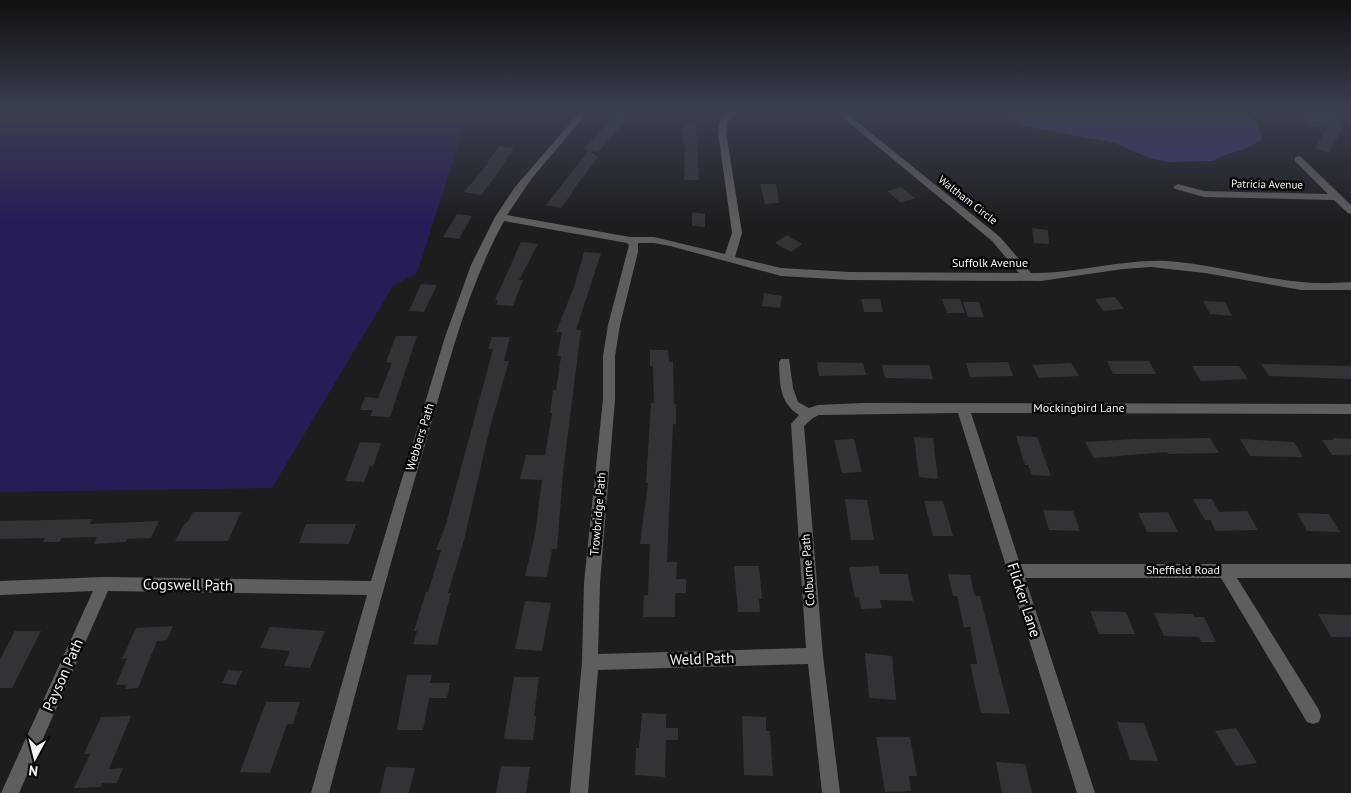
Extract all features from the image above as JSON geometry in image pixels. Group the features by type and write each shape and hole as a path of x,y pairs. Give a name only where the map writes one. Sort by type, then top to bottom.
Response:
{"street":[{"name":"Webbers Path","path":"320,793 405,486 460,304 474,265 500,217 520,186 552,149"},
{"path":"725,149 737,234 729,259"},
{"name":"Waltham Circle","path":"885,149 996,239 1028,277"},
{"path":"1298,159 1351,212"},
{"name":"Patricia Avenue","path":"1178,187 1204,194 1337,197"},
{"name":"Suffolk Avenue","path":"500,217 630,240 654,240 781,272 814,275 1028,277 1070,275 1150,264 1178,266 1296,285 1351,286"},
{"name":"Trowbridge Path","path":"579,793 590,662 592,583 608,399 609,356 614,324 633,252 634,245 630,240"},
{"path":"785,362 788,388 793,405 808,414"},
{"name":"Mockingbird Lane","path":"808,414 818,410 863,408 1351,409"},
{"name":"Flicker Lane","path":"963,408 1086,793"},
{"name":"Colburne Path","path":"808,414 797,424 815,656 831,793"},
{"path":"1224,570 1313,716"},
{"name":"Sheffield Road","path":"1014,571 1351,571"},
{"name":"Cogswell Path","path":"0,588 104,584 376,588"},
{"name":"Payson Path","path":"10,793 104,584"},
{"name":"Weld Path","path":"590,662 815,656"}],"shaded area":[{"path":"0,149 457,149 417,273 393,286 272,488 0,492"},
{"path":"1129,149 1244,149 1213,161 1169,162 1149,158"}],"building":[{"path":"498,149 513,149 481,195 464,192 489,162 487,162"},
{"path":"584,149 601,149 598,152"},
{"path":"685,149 697,149 699,180 684,180"},
{"path":"1318,149 1331,149 1329,153"},
{"path":"589,150 598,157 565,203 561,208 546,205"},
{"path":"760,184 776,184 779,203 765,204"},
{"path":"901,187 915,198 901,203 887,191"},
{"path":"692,212 705,214 705,227 692,226"},
{"path":"457,214 472,216 459,239 443,237"},
{"path":"1032,228 1048,230 1049,244 1034,243"},
{"path":"787,235 802,244 791,252 775,243"},
{"path":"521,242 538,244 519,280 523,280 513,306 496,305 498,300 495,300"},
{"path":"584,252 601,253 576,330 581,330 563,473 557,549 552,549 547,577 525,576 535,534 542,480 520,479 526,455 545,455 552,413 550,413 553,390 556,390 561,356 557,356 562,332 556,332 574,287"},
{"path":"421,284 437,285 424,312 409,311"},
{"path":"764,293 782,296 780,308 762,306"},
{"path":"1115,297 1124,309 1103,311 1095,299"},
{"path":"861,299 880,299 883,312 864,312"},
{"path":"942,299 960,299 965,313 947,313"},
{"path":"1203,301 1225,302 1232,316 1210,314"},
{"path":"963,302 979,302 984,317 968,317"},
{"path":"396,336 417,336 390,417 370,416 373,410 360,410 365,397 378,398 392,363 386,362"},
{"path":"492,337 510,337 504,361 509,361 490,427 464,540 448,593 451,593 437,645 413,644 417,631 414,631 441,550 436,550 446,524 493,349 488,349"},
{"path":"650,350 668,350 669,362 673,361 676,424 673,424 667,562 677,562 676,579 686,579 686,593 675,593 675,617 643,617 644,595 648,595 650,544 640,544 648,483 646,483 651,403 654,403 653,366 650,366"},
{"path":"1107,361 1149,361 1156,374 1113,374"},
{"path":"817,362 863,363 866,375 819,376"},
{"path":"1008,362 1013,376 970,377 966,363"},
{"path":"1071,363 1079,376 1039,378 1032,365"},
{"path":"1261,364 1351,366 1351,379 1269,376"},
{"path":"882,365 929,365 933,379 885,378"},
{"path":"1192,366 1239,366 1248,379 1201,381"},
{"path":"1016,436 1037,437 1051,476 1032,475 1028,465 1025,465"},
{"path":"914,437 933,438 938,479 919,477"},
{"path":"1210,438 1219,453 1168,454 1167,452 1094,458 1085,442 1134,439"},
{"path":"1332,438 1351,439 1351,455 1332,455 1322,440 1334,440"},
{"path":"854,439 862,472 842,473 834,440"},
{"path":"1240,439 1294,442 1303,457 1250,456"},
{"path":"360,442 381,443 373,467 370,466 364,482 345,481"},
{"path":"845,499 867,500 874,540 851,540"},
{"path":"1193,499 1212,499 1219,512 1247,511 1258,530 1216,531 1210,520 1205,520"},
{"path":"924,501 943,501 953,536 933,536"},
{"path":"1043,510 1073,511 1080,531 1049,530"},
{"path":"193,512 241,512 228,541 175,541"},
{"path":"1168,512 1178,532 1147,532 1138,513"},
{"path":"1297,513 1329,514 1340,532 1307,531"},
{"path":"92,519 90,524 159,521 151,538 127,539 125,542 94,544 97,537 62,538 59,542 43,542 45,538 0,539 0,521"},
{"path":"306,524 356,524 349,544 299,543"},
{"path":"734,566 759,566 762,599 759,599 760,612 738,612"},
{"path":"879,566 880,574 908,574 913,601 880,600 882,608 861,609 859,597 855,598 849,567"},
{"path":"948,574 970,575 975,596 980,596 1010,714 981,713 970,664 977,664 970,627 964,627 957,596 953,596"},
{"path":"525,601 551,603 542,651 515,649"},
{"path":"1090,611 1126,612 1135,634 1099,634"},
{"path":"1154,613 1193,614 1194,617 1204,617 1216,642 1201,642 1199,637 1164,636"},
{"path":"1318,614 1351,615 1351,637 1331,637"},
{"path":"173,626 167,640 157,641 138,688 125,689 126,685 116,685 127,658 122,659 136,628"},
{"path":"270,627 325,631 310,668 284,666 290,651 260,648"},
{"path":"15,631 41,631 12,688 0,688 0,659"},
{"path":"865,653 892,656 896,700 869,698"},
{"path":"228,670 242,671 236,685 222,683"},
{"path":"407,675 432,675 430,683 450,683 447,698 429,698 423,730 397,730"},
{"path":"514,677 539,677 533,740 504,739"},
{"path":"266,702 300,702 293,724 287,724 270,773 240,772"},
{"path":"642,713 666,714 666,728 678,728 678,740 666,740 665,777 635,775 636,748 639,748"},
{"path":"131,716 109,769 123,768 117,783 102,783 101,787 74,788 90,754 84,754 101,717"},
{"path":"742,716 766,717 766,731 770,731 773,776 744,775"},
{"path":"1117,722 1144,723 1158,761 1130,760"},
{"path":"1236,728 1257,763 1236,766 1215,731"},
{"path":"876,737 910,737 917,776 909,776 911,791 885,792"},
{"path":"996,762 1025,764 1032,793 1002,793"},
{"path":"501,766 530,767 526,793 496,793"},
{"path":"386,767 415,768 409,793 380,793"}]}
